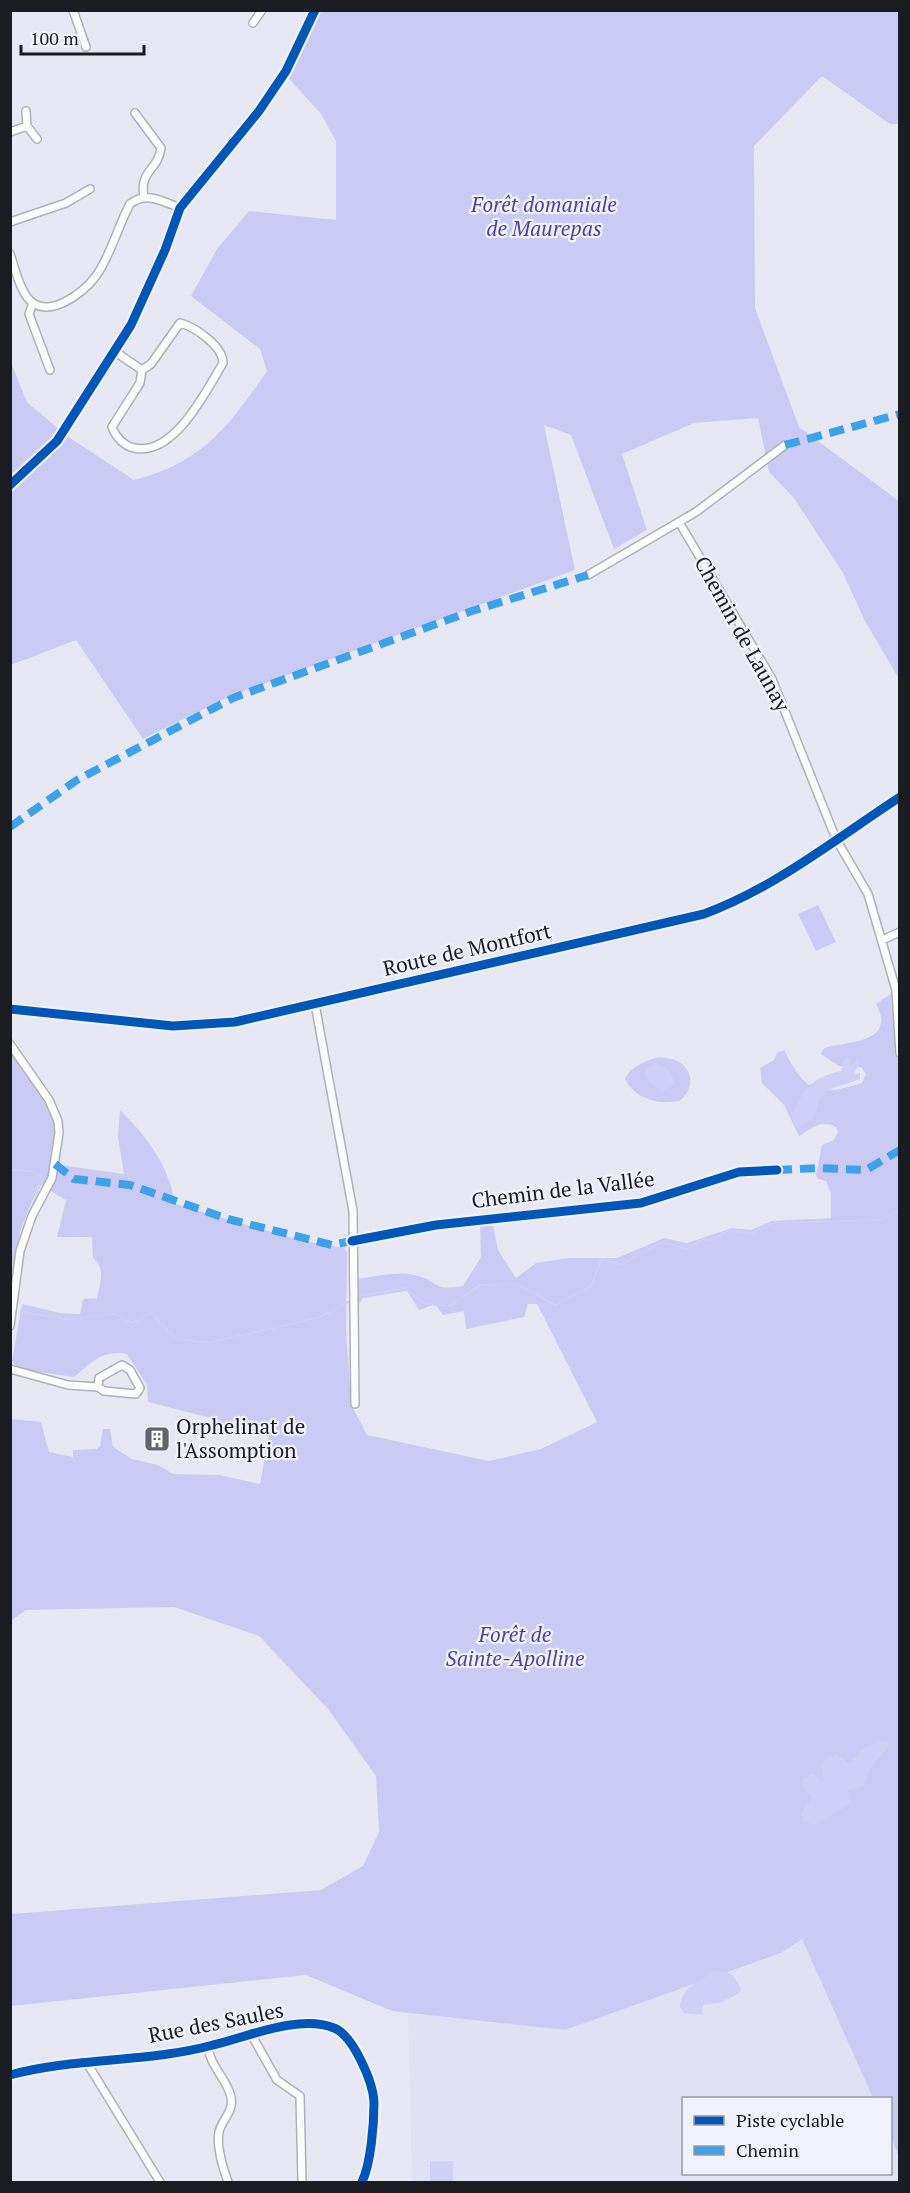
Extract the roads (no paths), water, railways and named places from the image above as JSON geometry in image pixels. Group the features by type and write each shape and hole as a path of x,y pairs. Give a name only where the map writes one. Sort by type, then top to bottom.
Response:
{"street":[{"path":"73,10 86,46"},
{"path":"253,23 262,10"},
{"path":"10,485 57,441 135,315 165,250 180,208 266,101 286,71 315,10"},
{"path":"26,111 27,126 37,140"},
{"path":"135,113 161,148 159,159 145,175 142,186 144,197"},
{"path":"10,132 27,126"},
{"path":"10,222 66,203 90,189"},
{"path":"10,254 19,280 33,303 44,307 58,304 84,290 98,274 129,204 138,198 150,197 180,208"},
{"path":"33,303 29,314 50,370"},
{"path":"180,323 198,332 220,351 223,357 223,363 180,430 156,445 141,449 129,447 114,434 112,427 140,383 142,370 151,364 180,323"},
{"path":"114,351 142,370"},
{"path":"588,575 679,522 785,445"},
{"name":"Chemin de Launay","path":"679,522 772,679 836,839 868,894 896,990 900,1053"},
{"name":"Route de Montfort","path":"10,1009 173,1026 203,1026 235,1022 704,914 733,903 764,887 900,796"},
{"path":"882,940 900,932"},
{"path":"315,1004 353,1211 355,1404"},
{"path":"10,1044 43,1092 58,1121 55,1164 45,1192 32,1216 20,1251 10,1326"},
{"name":"Chemin de la Vallée","path":"352,1241 436,1225 575,1208 641,1203 739,1172 777,1170"},
{"path":"10,1369 68,1385 98,1387 104,1391 132,1394 139,1393 140,1389 129,1370 122,1365 99,1378 98,1387"},
{"name":"Rue des Saules","path":"10,2075 43,2066 87,2063 208,2047 281,2025 334,2028 351,2042 367,2074 374,2100 367,2171 362,2182"},
{"path":"251,2034 277,2080 300,2096 302,2182"},
{"path":"208,2047 209,2057 231,2096 232,2108 219,2132 222,2162 228,2182"},
{"path":"87,2063 160,2182"}],"waterway":[{"path":"10,1170 32,1171 43,1177 30,1212"},
{"path":"360,1296 404,1288 425,1304 451,1306 480,1285 517,1284 555,1305 591,1286 601,1260 622,1264 663,1242 686,1249 704,1239 713,1240 729,1230 751,1233 773,1223 878,1220 900,1211"},
{"path":"21,1312 67,1319 115,1314 132,1323 151,1313 176,1339 209,1343 320,1317 348,1302"}],"place":[{"name":"Orphelinat de l'Assomption","path":"157,1439"}],"park label":[{"name":"Forêt domaniale de Maurepas","path":"544,217"},
{"name":"Forêt de Sainte-Apolline","path":"515,1647"}]}
